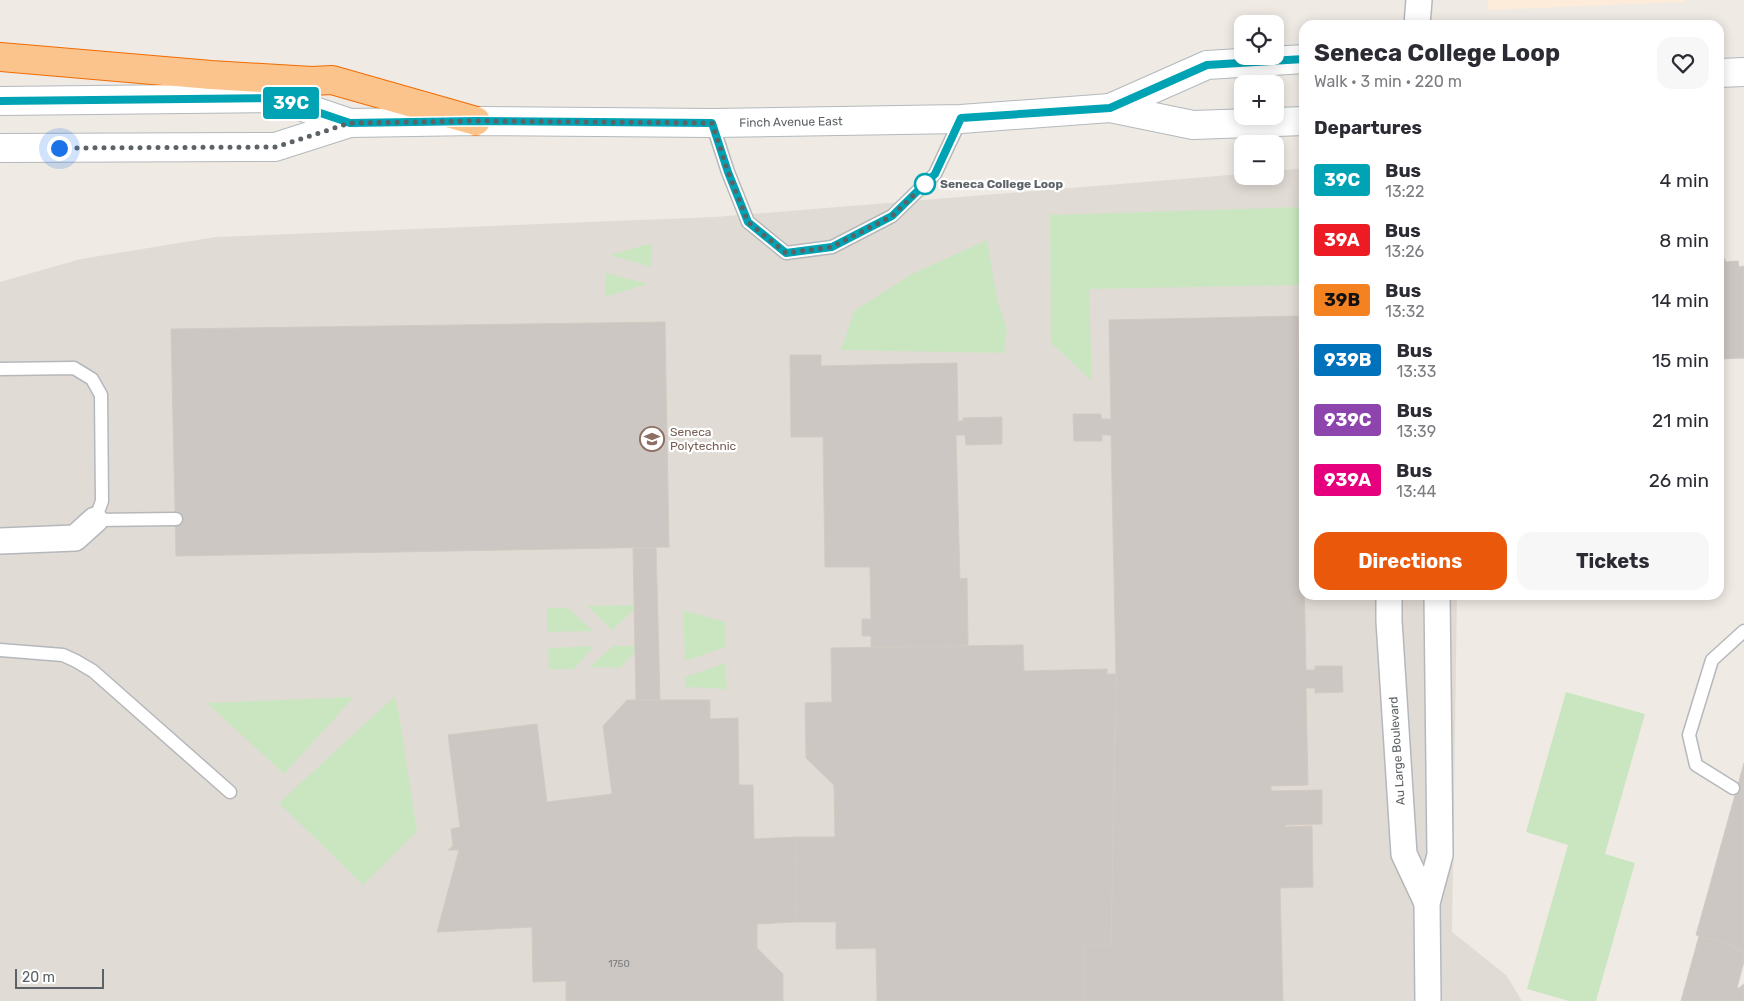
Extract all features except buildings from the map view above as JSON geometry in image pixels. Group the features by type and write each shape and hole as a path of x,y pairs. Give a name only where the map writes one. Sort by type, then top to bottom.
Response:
{"highway":[{"path":"0,58 211,75 312,81 332,80 476,121"}],"main road":[{"name":"Finch Avenue East","path":"1110,108 1207,65 1299,59"},
{"path":"1724,74 1744,72"},
{"name":"Finch Avenue East","path":"0,102 276,98 350,123"},
{"name":"Finch Avenue East","path":"0,148 276,147 350,123 476,121 712,123 961,118 1110,108 1193,124 1299,121"}],"street":[{"path":"1417,20 1419,0"},
{"path":"0,541 75,538 95,520"},
{"name":"Au Large Boulevard","path":"1389,600 1404,854 1427,903"},
{"name":"Au Large Boulevard","path":"1428,1001 1427,903 1440,855 1437,600"}],"lane":[{"path":"712,123 728,172 748,222 786,253 832,247 892,216 935,174 961,118"},
{"path":"0,369 74,368 92,379 101,395 102,501 95,520 176,519"},
{"path":"1733,788 1696,765 1689,736 1712,660 1744,631"},
{"path":"0,650 62,655 93,671 230,792"}],"shaded area":[{"path":"1488,0 1684,0 1684,2 1488,10"},
{"name":"Seneca Polytechnic","path":"1299,169 1299,600 1457,600 1452,932 1506,975 1522,1001 0,1001 0,282 81,259 216,237 715,217 1234,175 1234,185 1284,185 1284,170"}],"green space":[{"path":"1299,207 1299,285 1089,289 1092,381 1051,343 1050,215"},
{"path":"987,240 997,299 1007,329 1004,353 841,350 854,311 912,274"},
{"path":"652,243 652,267 610,255"},
{"path":"606,273 648,284 605,297"},
{"path":"639,605 612,630 587,606"},
{"path":"547,608 568,608 593,631 547,632"},
{"path":"683,610 725,622 725,647 685,661"},
{"path":"594,646 574,669 549,669 548,648"},
{"path":"613,646 641,646 620,668 590,667"},
{"path":"725,663 727,689 685,687 685,677"},
{"path":"1566,692 1645,714 1605,854 1635,863 1596,1001 1569,1001 1527,989 1568,845 1526,832"},
{"path":"395,696 417,831 363,885 279,803"},
{"path":"354,697 284,774 207,703"}],"bus line":[{"name":"39C","path":"0,101 276,98 350,123 476,121 712,123 728,172 748,222 786,253 832,247 892,216 935,174 961,118 1110,108 1207,65 1299,59"}],"place":[{"name":"Seneca College Loop","path":"925,184"},
{"name":"Seneca Polytechnic","path":"652,439"}],"route":[{"path":"59,148 276,147 350,123 476,121 712,123 728,172 748,222 786,253 832,247 892,216 925,184"}]}
